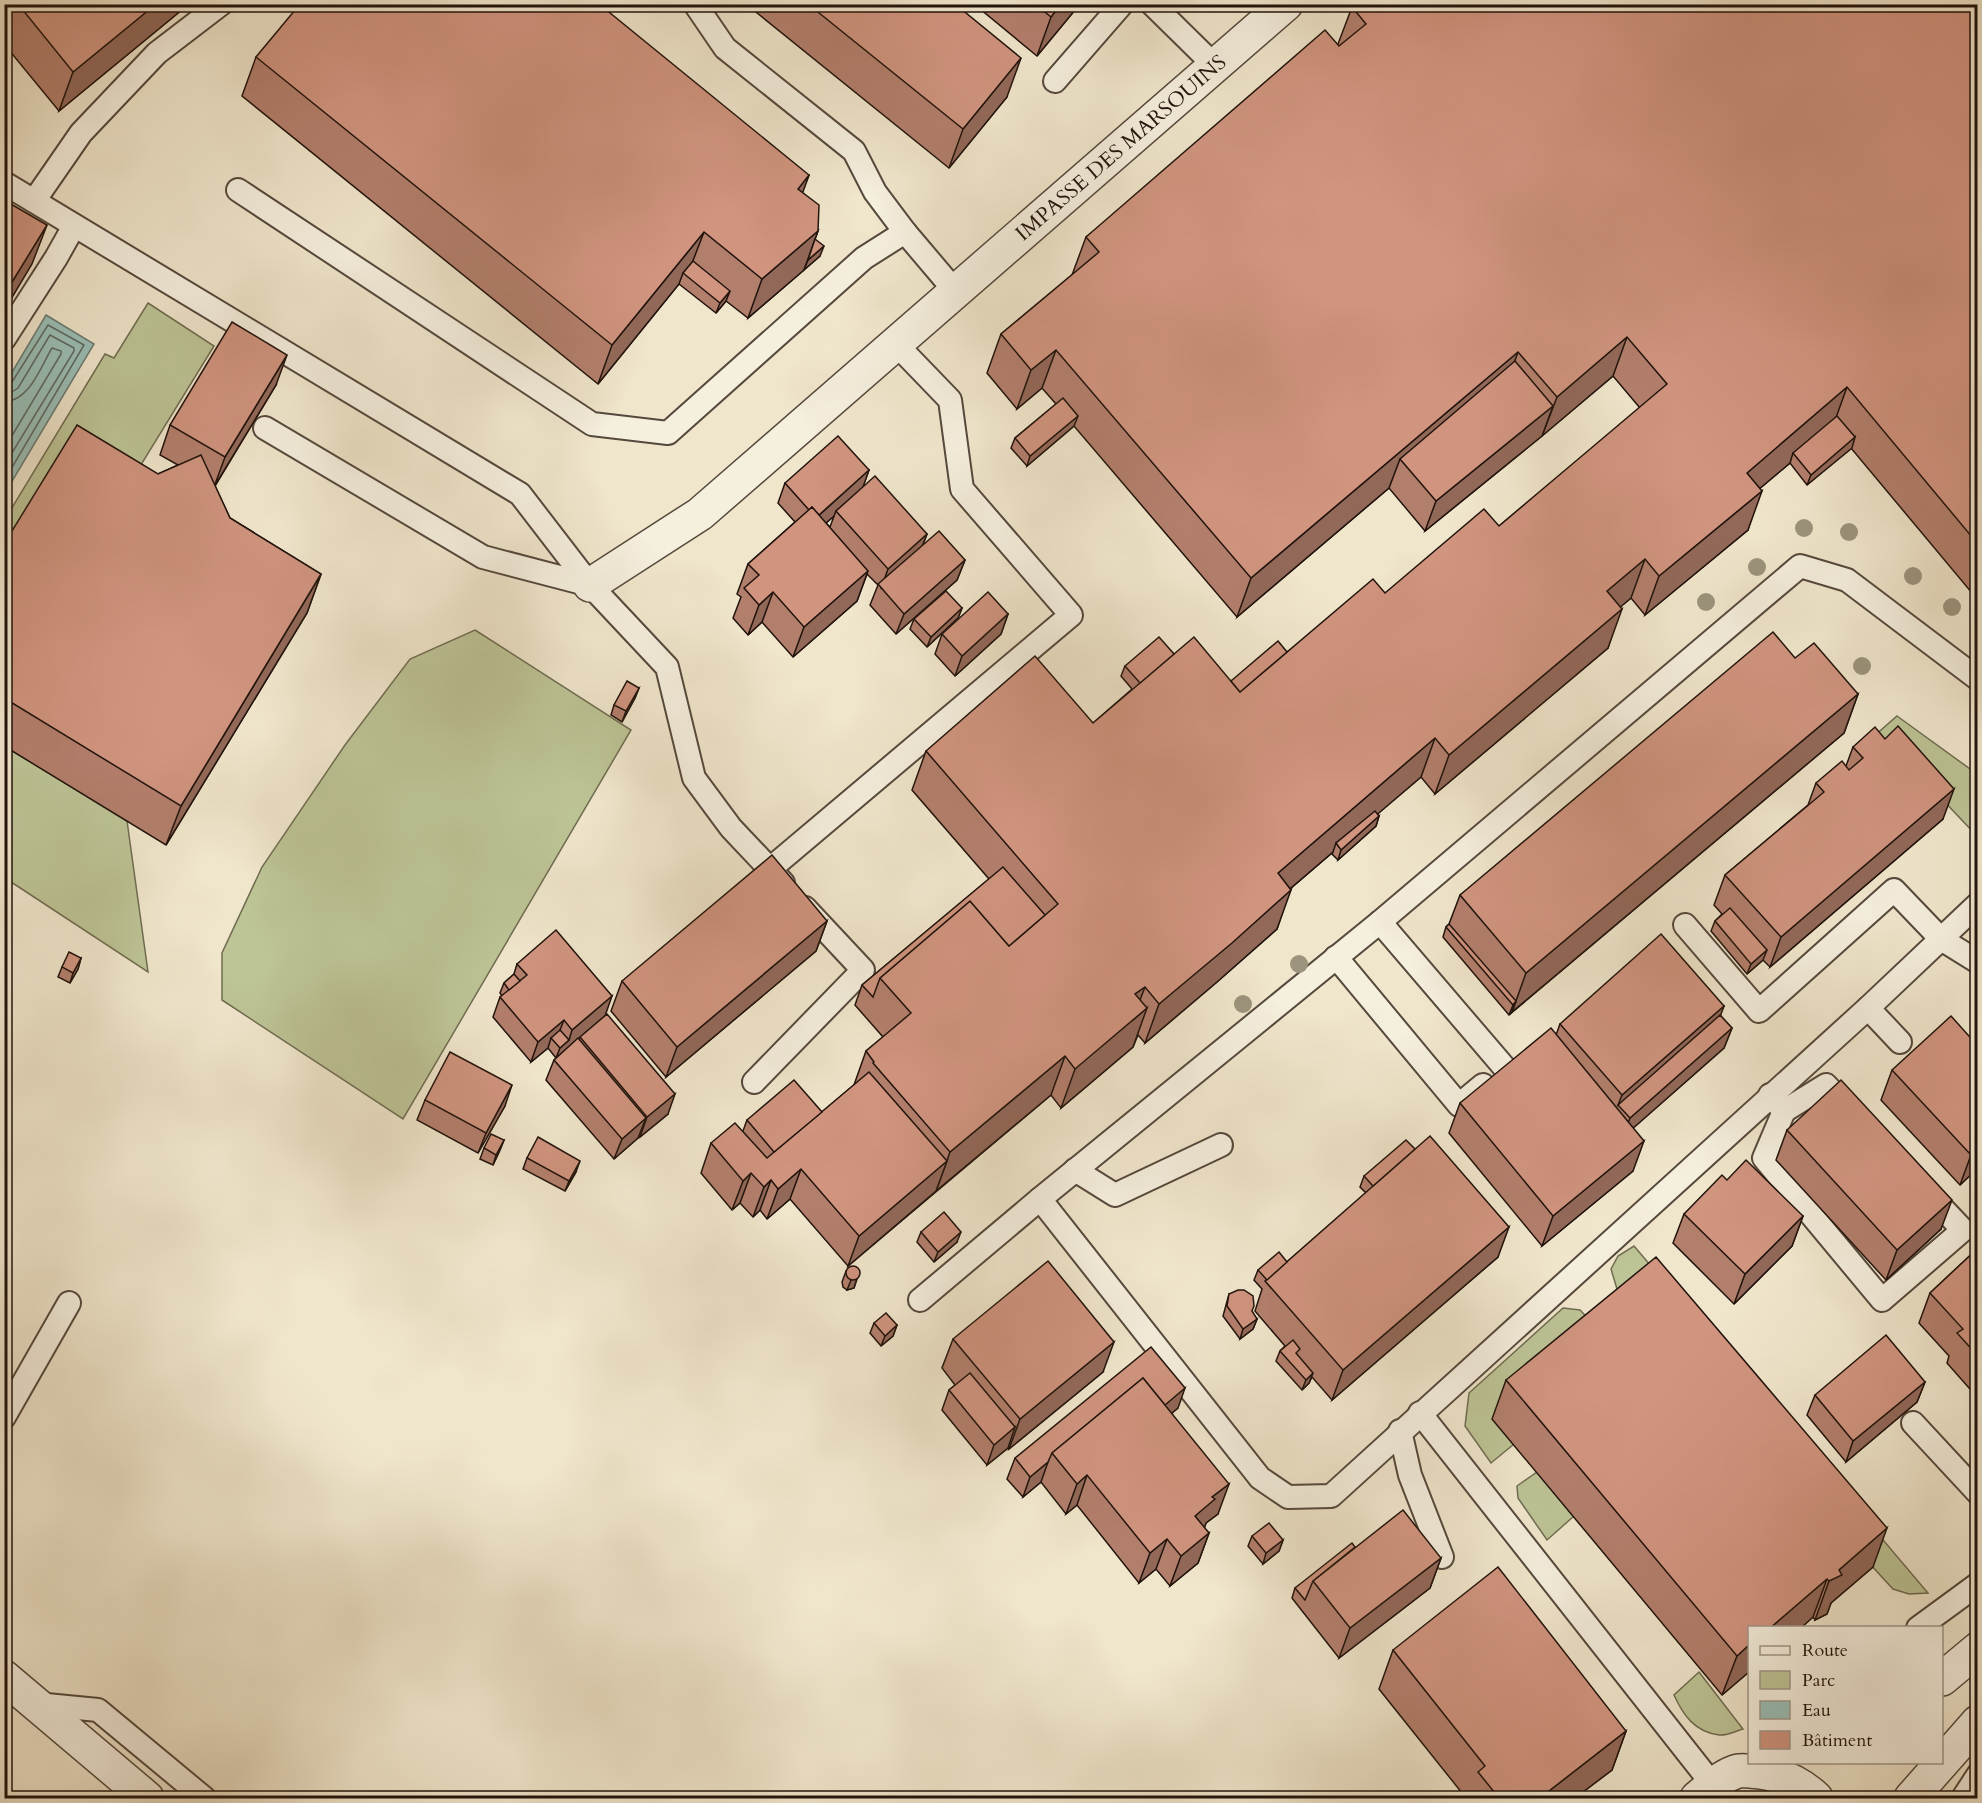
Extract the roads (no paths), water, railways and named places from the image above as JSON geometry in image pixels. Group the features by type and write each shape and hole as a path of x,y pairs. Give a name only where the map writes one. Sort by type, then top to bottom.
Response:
{"street":[{"name":"IMPASSE DES MARSOUINS","path":"590,585 700,514 1286,4"},
{"path":"1943,1677 1977,1649"},
{"path":"4,1677 147,1798"},
{"path":"1943,1761 1977,1722"},
{"path":"1911,1798 1941,1764"},
{"path":"1724,1778 1792,1770 1805,1788 1816,1798"}],"lane":[{"path":"34,201 81,133 157,53 221,4"},
{"path":"695,4 725,48 854,151 875,192 905,232 955,291"},
{"path":"1055,81 1122,4"},
{"path":"1152,4 1215,66"},
{"path":"4,170 34,201"},
{"path":"4,183 520,494 590,585 667,667 694,778 731,828 862,970 754,1082"},
{"path":"238,190 592,424 668,434 864,258 905,232"},
{"path":"4,339 74,226"},
{"path":"770,869 1071,615 962,489 950,400 895,343"},
{"path":"266,428 483,557 590,585"},
{"path":"920,1300 1075,1170 1380,922 1800,566 1847,580 1977,679"},
{"path":"1684,925 1760,1011 1894,890 1941,939 1977,962"},
{"path":"1040,1199 1260,1478 1288,1497 1331,1496 1420,1413 1777,1103 1868,1008 1977,904"},
{"path":"1336,957 1459,1105 1511,1061 1380,922"},
{"path":"1868,1008 1900,1042"},
{"path":"1777,1103 1826,1085 1867,1128"},
{"path":"1777,1103 1764,1158 1882,1299 1963,1230 1915,1179"},
{"path":"1075,1170 1115,1195 1221,1145"},
{"path":"4,1417 69,1303"},
{"path":"1420,1413 1724,1778"},
{"path":"1913,1423 1977,1493"},
{"path":"1401,1431 1410,1475 1442,1557"},
{"path":"1921,1626 1977,1584"},
{"path":"36,1704 98,1710 204,1798"}],"water":[{"path":"46,315 94,344 5,493 5,384"}]}
